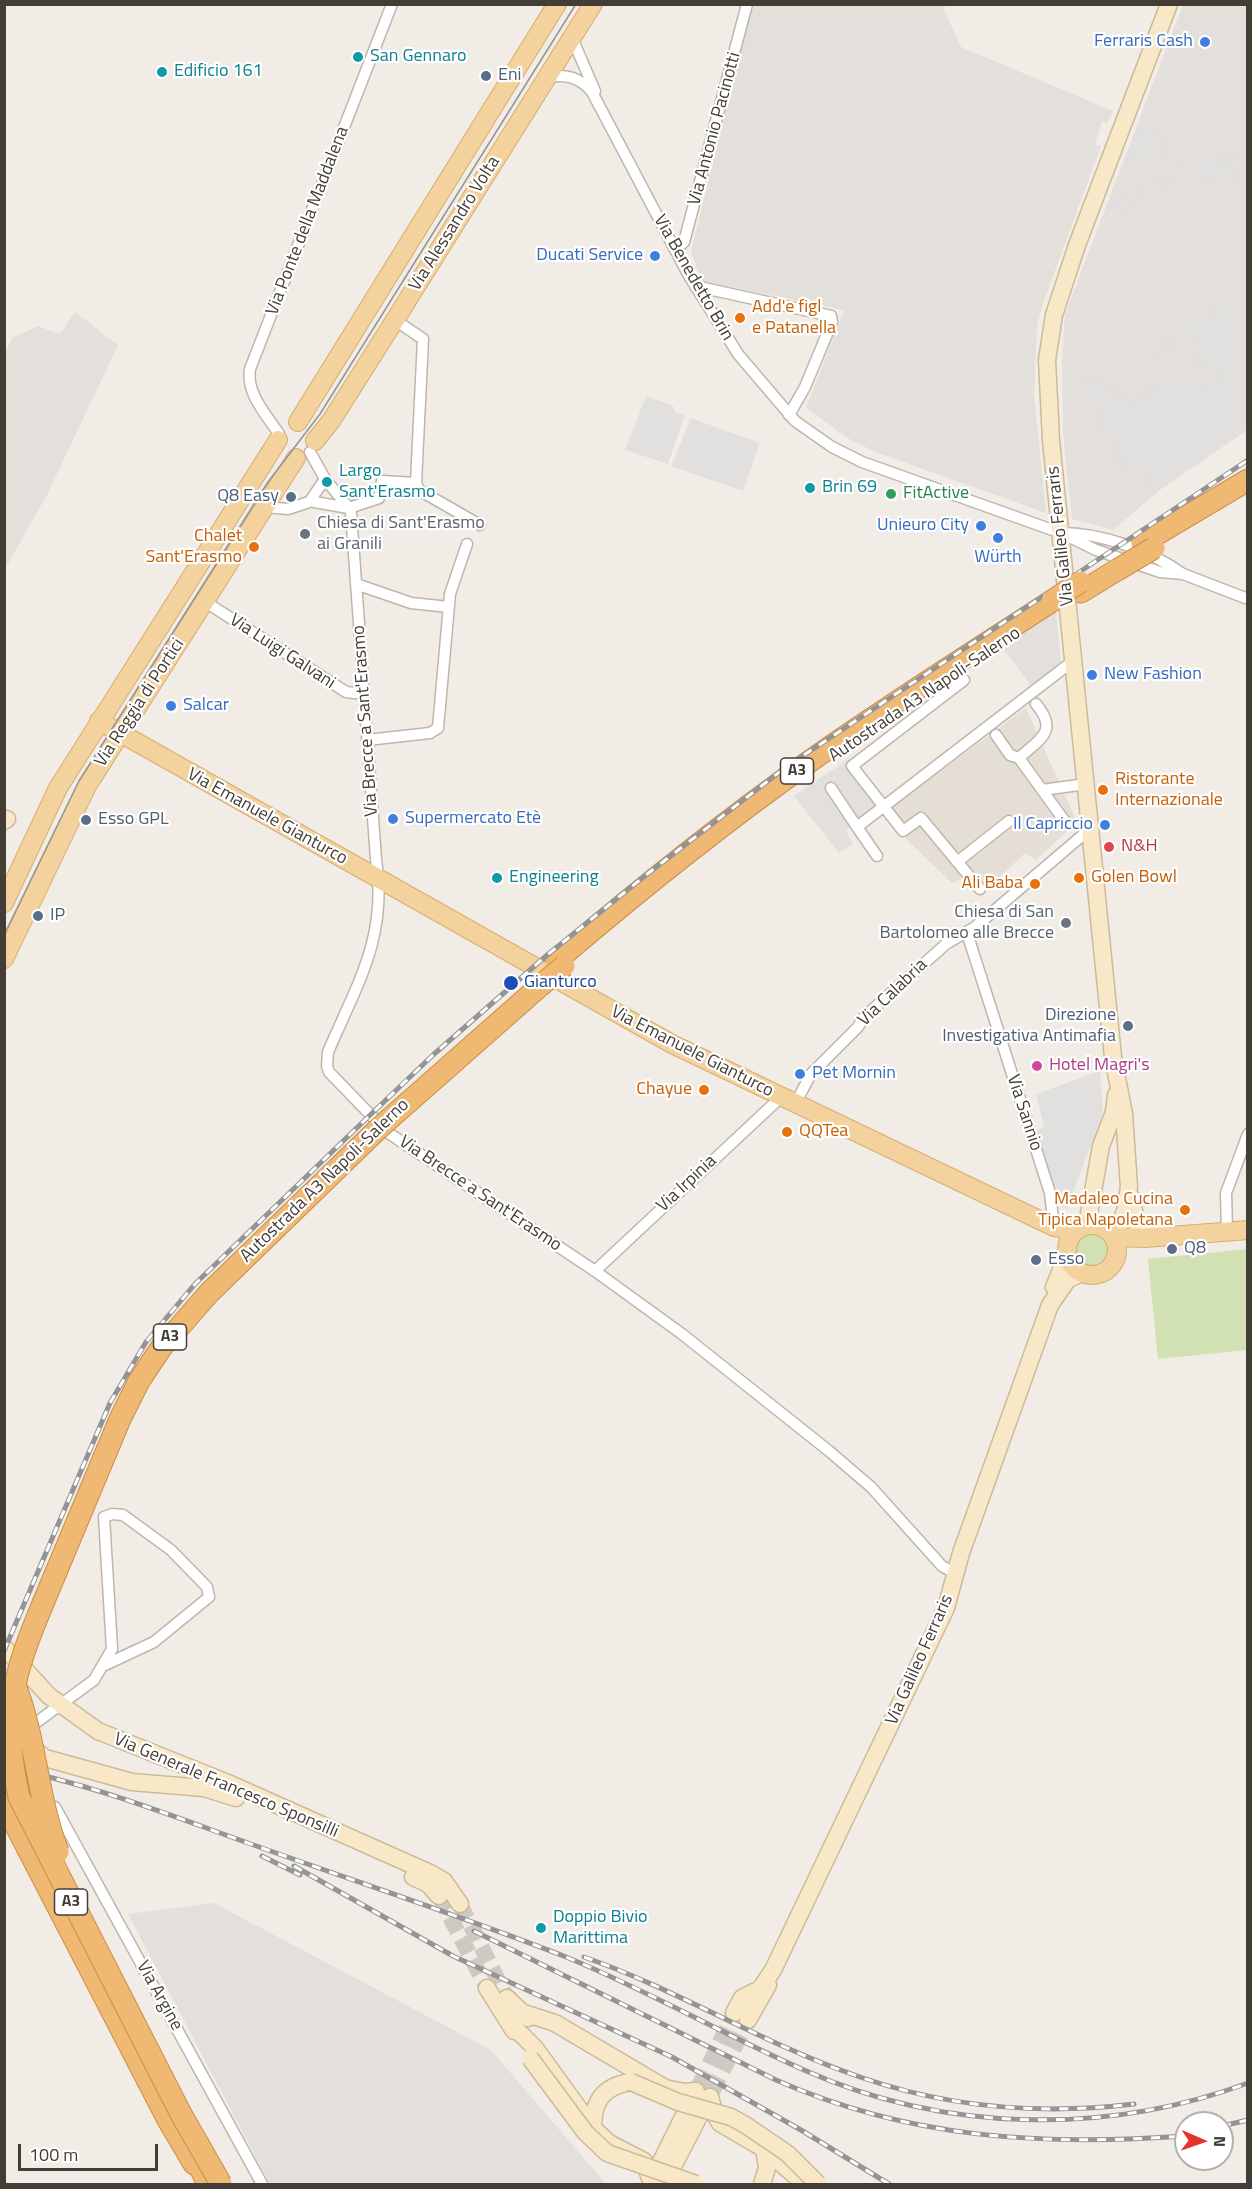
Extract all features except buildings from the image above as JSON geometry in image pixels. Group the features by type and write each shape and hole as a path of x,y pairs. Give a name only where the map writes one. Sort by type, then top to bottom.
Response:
{"highway":[{"name":"Autostrada A3 Napoli-Salerno","path":"4,1688 14,1654 120,1419 161,1348 209,1293 379,1123 680,858 798,770 1248,480"},
{"name":"Autostrada A3 Napoli-Salerno","path":"1148,545 1248,494"},
{"name":"Autostrada A3 Napoli-Salerno","path":"42,1594 20,1659 9,1703 9,1754 19,1797 42,1848 181,2114 223,2184"},
{"name":"A3","path":"4,1659 19,1695 24,1728 42,1805 64,1868 223,2184"},
{"name":"A3","path":"4,1676 24,1728"},
{"name":"A3","path":"4,1769 13,1798 33,1841 207,2184"},
{"name":"A3","path":"4,1803 168,2120 207,2184"}],"main road":[{"name":"Via Alessandro Volta","path":"298,422 557,4"},
{"name":"Via Alessandro Volta","path":"307,451 329,423 395,320 593,4"},
{"name":"Via Galileo Ferraris","path":"1114,1237 1125,1211 1129,1187 1124,1114 1118,1086 1073,661 1047,391 1047,360 1052,325 1077,245 1169,4"},
{"path":"298,422 310,428 307,451 282,452 278,437 285,426 298,422"},
{"name":"Via Reggia di Portici","path":"4,903 58,788 278,437"},
{"name":"Via Reggia di Portici","path":"4,959 75,808 264,507 307,451"},
{"name":"Via Emanuele Gianturco","path":"99,721 630,1021 787,1101 1075,1238"},
{"name":"Via Galileo Ferraris","path":"741,2017 762,1998 773,1970 946,1608 1050,1305 1054,1287 1075,1238 1097,1170 1101,1146 1114,1112 1118,1086"},
{"path":"1097,1170 1104,1154 1109,1150 1119,1152 1126,1165"},
{"path":"1129,1187 1135,1220 1140,1227 1157,1232 1190,1234"},
{"path":"1115,1260 1118,1248 1114,1237 1103,1227 1075,1238 1073,1266 1083,1273 1102,1273 1115,1260 1159,1237"},
{"path":"1114,1237 1159,1237 1248,1230"},
{"name":"Via Galileo Ferraris","path":"1050,1305 1068,1279 1083,1273"},
{"name":"Via Generale Francesco Sponsilli","path":"4,1647 36,1683 61,1706 119,1742 228,1784 430,1873 444,1881 460,1904"},
{"name":"Via Generale Francesco Sponsilli","path":"4,1699 24,1728 36,1753 67,1765 132,1782 204,1788 225,1794 428,1884 439,1896"},
{"path":"487,1988 514,2017 593,2128 609,2143 644,2161 655,2183"},
{"path":"507,1998 530,2058 585,2132 608,2153 696,2184"},
{"path":"514,2017 547,2031 631,2082 658,2095 714,2111 747,2126 788,2154 818,2184"},
{"path":"514,2017 555,2024 665,2088 684,2092 704,2091"},
{"path":"593,2128 597,2101 606,2090 631,2082"},
{"path":"704,2091 720,2123 764,2149 805,2184"},
{"path":"655,2183 704,2091"},
{"path":"762,2184 767,2168 764,2149"}],"street":[{"name":"Via Ponte della Maddalena","path":"278,437 253,392 249,379 250,369 392,4"},
{"name":"Via Antonio Pacinotti","path":"675,250 684,242 747,4"},
{"name":"Via Benedetto Brin","path":"572,38 598,100 695,286 738,354 789,415 820,439 862,462 1060,533 1082,533 1111,541 1164,561 1183,574 1248,599"},
{"name":"Via Benedetto Brin","path":"547,77 567,76 577,79 586,85 598,100"},
{"path":"695,286 831,316 832,322 805,387 789,415"},
{"path":"395,320 423,339 416,483 418,489 480,525"},
{"path":"307,451 325,479 350,508"},
{"path":"312,501 325,479"},
{"path":"264,507 288,509 312,501 350,508 379,498 382,481 416,483"},
{"name":"Via Brecce a Sant'Erasmo","path":"350,508 363,694 381,887 370,957 328,1052 329,1072 387,1132 595,1271 682,1334 829,1451 871,1487 942,1566 956,1574"},
{"path":"367,740 430,733 438,728 451,585 467,544"},
{"path":"356,584 416,604 448,607"},
{"name":"Via Luigi Galvani","path":"204,602 346,692 363,694"},
{"path":"857,827 1073,661"},
{"path":"964,680 852,766 882,808 903,831 921,818 980,889"},
{"path":"1019,758 1042,737 1048,727 1047,717 1036,704"},
{"path":"996,735 1010,755 1019,758 1066,823"},
{"path":"1042,790 1086,784"},
{"path":"831,788 877,856"},
{"path":"957,862 1009,822"},
{"name":"Via Calabria","path":"787,1101 858,1027 862,1018 946,944 967,933 1091,828"},
{"name":"Via Sannio","path":"967,933 1050,1193 1054,1227"},
{"name":"Via Irpinia","path":"595,1271 787,1101"},
{"path":"1227,1232 1226,1193 1248,1134"},
{"path":"24,1728 61,1706 94,1680 112,1650 104,1517 112,1514 123,1515 171,1550 207,1587 209,1597 154,1642 105,1665"},
{"name":"Via Argine","path":"55,1807 262,2184"}],"shaded area":[{"path":"751,5 946,5 944,10 961,47 1113,111 1107,124 1102,121 1095,145 1101,146 1041,309 1037,328 1034,396 1046,513 881,454 852,441 806,408 844,310 702,281 691,252"},
{"path":"1183,5 1247,5 1247,430 1160,490 1113,530 1072,519 1063,432 1062,358 1065,314"},
{"path":"1141,122 1154,126 1168,153 1166,158 1128,157"},
{"path":"1216,151 1224,164 1240,155 1247,171 1247,199 1234,171 1210,181 1207,174 1194,172 1132,204 1133,192"},
{"path":"1132,192 1131,204 1106,216 1110,202"},
{"path":"1247,295 1247,429 1155,492 1144,471 1112,458 1118,439 1096,432 1104,407 1086,399 1087,376 1132,404 1155,384 1215,385 1220,381 1218,371 1199,362 1198,339 1179,340 1157,353 1156,340"},
{"path":"75,312 118,345 47,495 5,569 5,354 12,338 38,326 60,334"},
{"path":"646,396 673,406 675,412 685,415 668,464 625,450"},
{"path":"691,418 760,443 743,491 671,466"},
{"path":"1056,611 1061,664 1032,687 1003,648"},
{"path":"1026,708 1077,822 1036,860 1025,853 984,892 962,878 952,883 906,839 890,809"},
{"path":"850,758 883,801 846,831 853,844 839,853 794,796"},
{"path":"1100,1071 1103,1112 1067,1209 1058,1204 1035,1131 1044,1127 1036,1094"},
{"path":"214,1903 491,2050 606,2184 270,2184 128,1914"}],"green space":[{"path":"1092,1234 1103,1239 1108,1250 1103,1261 1092,1266 1081,1261 1076,1250 1081,1239"},
{"path":"1247,1249 1247,1350 1158,1359 1148,1259"}],"tunnel":[{"path":"439,1896 487,1988"},
{"path":"460,1904 507,1998"},
{"path":"699,2086 734,2013"},
{"path":"712,2092 748,2020"}],"tram line":[{"path":"4,935 79,781 268,482 320,414 576,4"}],"railway":[{"path":"4,1651 110,1403 146,1342 195,1284 366,1119 433,1055 546,956 786,767 1248,460"},
{"path":"4,1767 70,1783 134,1803 566,1957 804,2070 857,2091 912,2106 968,2115 1024,2120 1081,2119 1138,2112 1194,2100 1248,2083"},
{"path":"262,1856 300,1875"},
{"path":"294,1866 453,1956 672,2057 801,2130 889,2184"},
{"path":"474,1931 776,2080 826,2100 876,2115 977,2134 1028,2138 1080,2140 1174,2137"},
{"path":"584,1957 654,1985 825,2064 894,2088 927,2096 996,2106 1064,2109 1134,2104"},
{"path":"1234,2123 1248,2120"}],"place":[{"name":"Ferraris Cash","path":"1205,42"},
{"name":"San Gennaro","path":"358,57"},
{"name":"Edificio 161","path":"162,72"},
{"name":"Eni","path":"486,76"},
{"name":"Ducati Service","path":"655,256"},
{"name":"Add'e figl e Patanella","path":"740,318"},
{"name":"Largo Sant'Erasmo","path":"327,482"},
{"name":"Brin 69","path":"810,488"},
{"name":"FitActive","path":"891,494"},
{"name":"Q8 Easy","path":"291,497"},
{"name":"Unieuro City","path":"981,526"},
{"name":"Chiesa di Sant'Erasmo ai Granili","path":"305,534"},
{"name":"Würth","path":"998,538"},
{"name":"Chalet Sant'Erasmo","path":"254,547"},
{"name":"New Fashion","path":"1092,675"},
{"name":"Salcar","path":"171,706"},
{"name":"Ristorante Internazionale","path":"1103,790"},
{"name":"Supermercato Etè","path":"393,819"},
{"name":"Esso GPL","path":"86,820"},
{"name":"Il Capriccio","path":"1105,825"},
{"name":"N&H","path":"1109,847"},
{"name":"Engineering","path":"497,878"},
{"name":"Golen Bowl","path":"1079,878"},
{"name":"Ali Baba","path":"1035,884"},
{"name":"IP","path":"38,916"},
{"name":"Chiesa di San Bartolomeo alle Brecce","path":"1066,923"},
{"name":"Gianturco","path":"511,983"},
{"name":"Direzione Investigativa Antimafia","path":"1128,1026"},
{"name":"Hotel Magri's","path":"1037,1066"},
{"name":"Pet Mornin","path":"800,1074"},
{"name":"Chayue","path":"704,1090"},
{"name":"QQTea","path":"787,1132"},
{"name":"Madaleo Cucina Tipica Napoletana","path":"1185,1210"},
{"name":"Q8","path":"1172,1249"},
{"name":"Esso","path":"1036,1260"},
{"name":"Doppio Bivio Marittima","path":"541,1928"}]}
